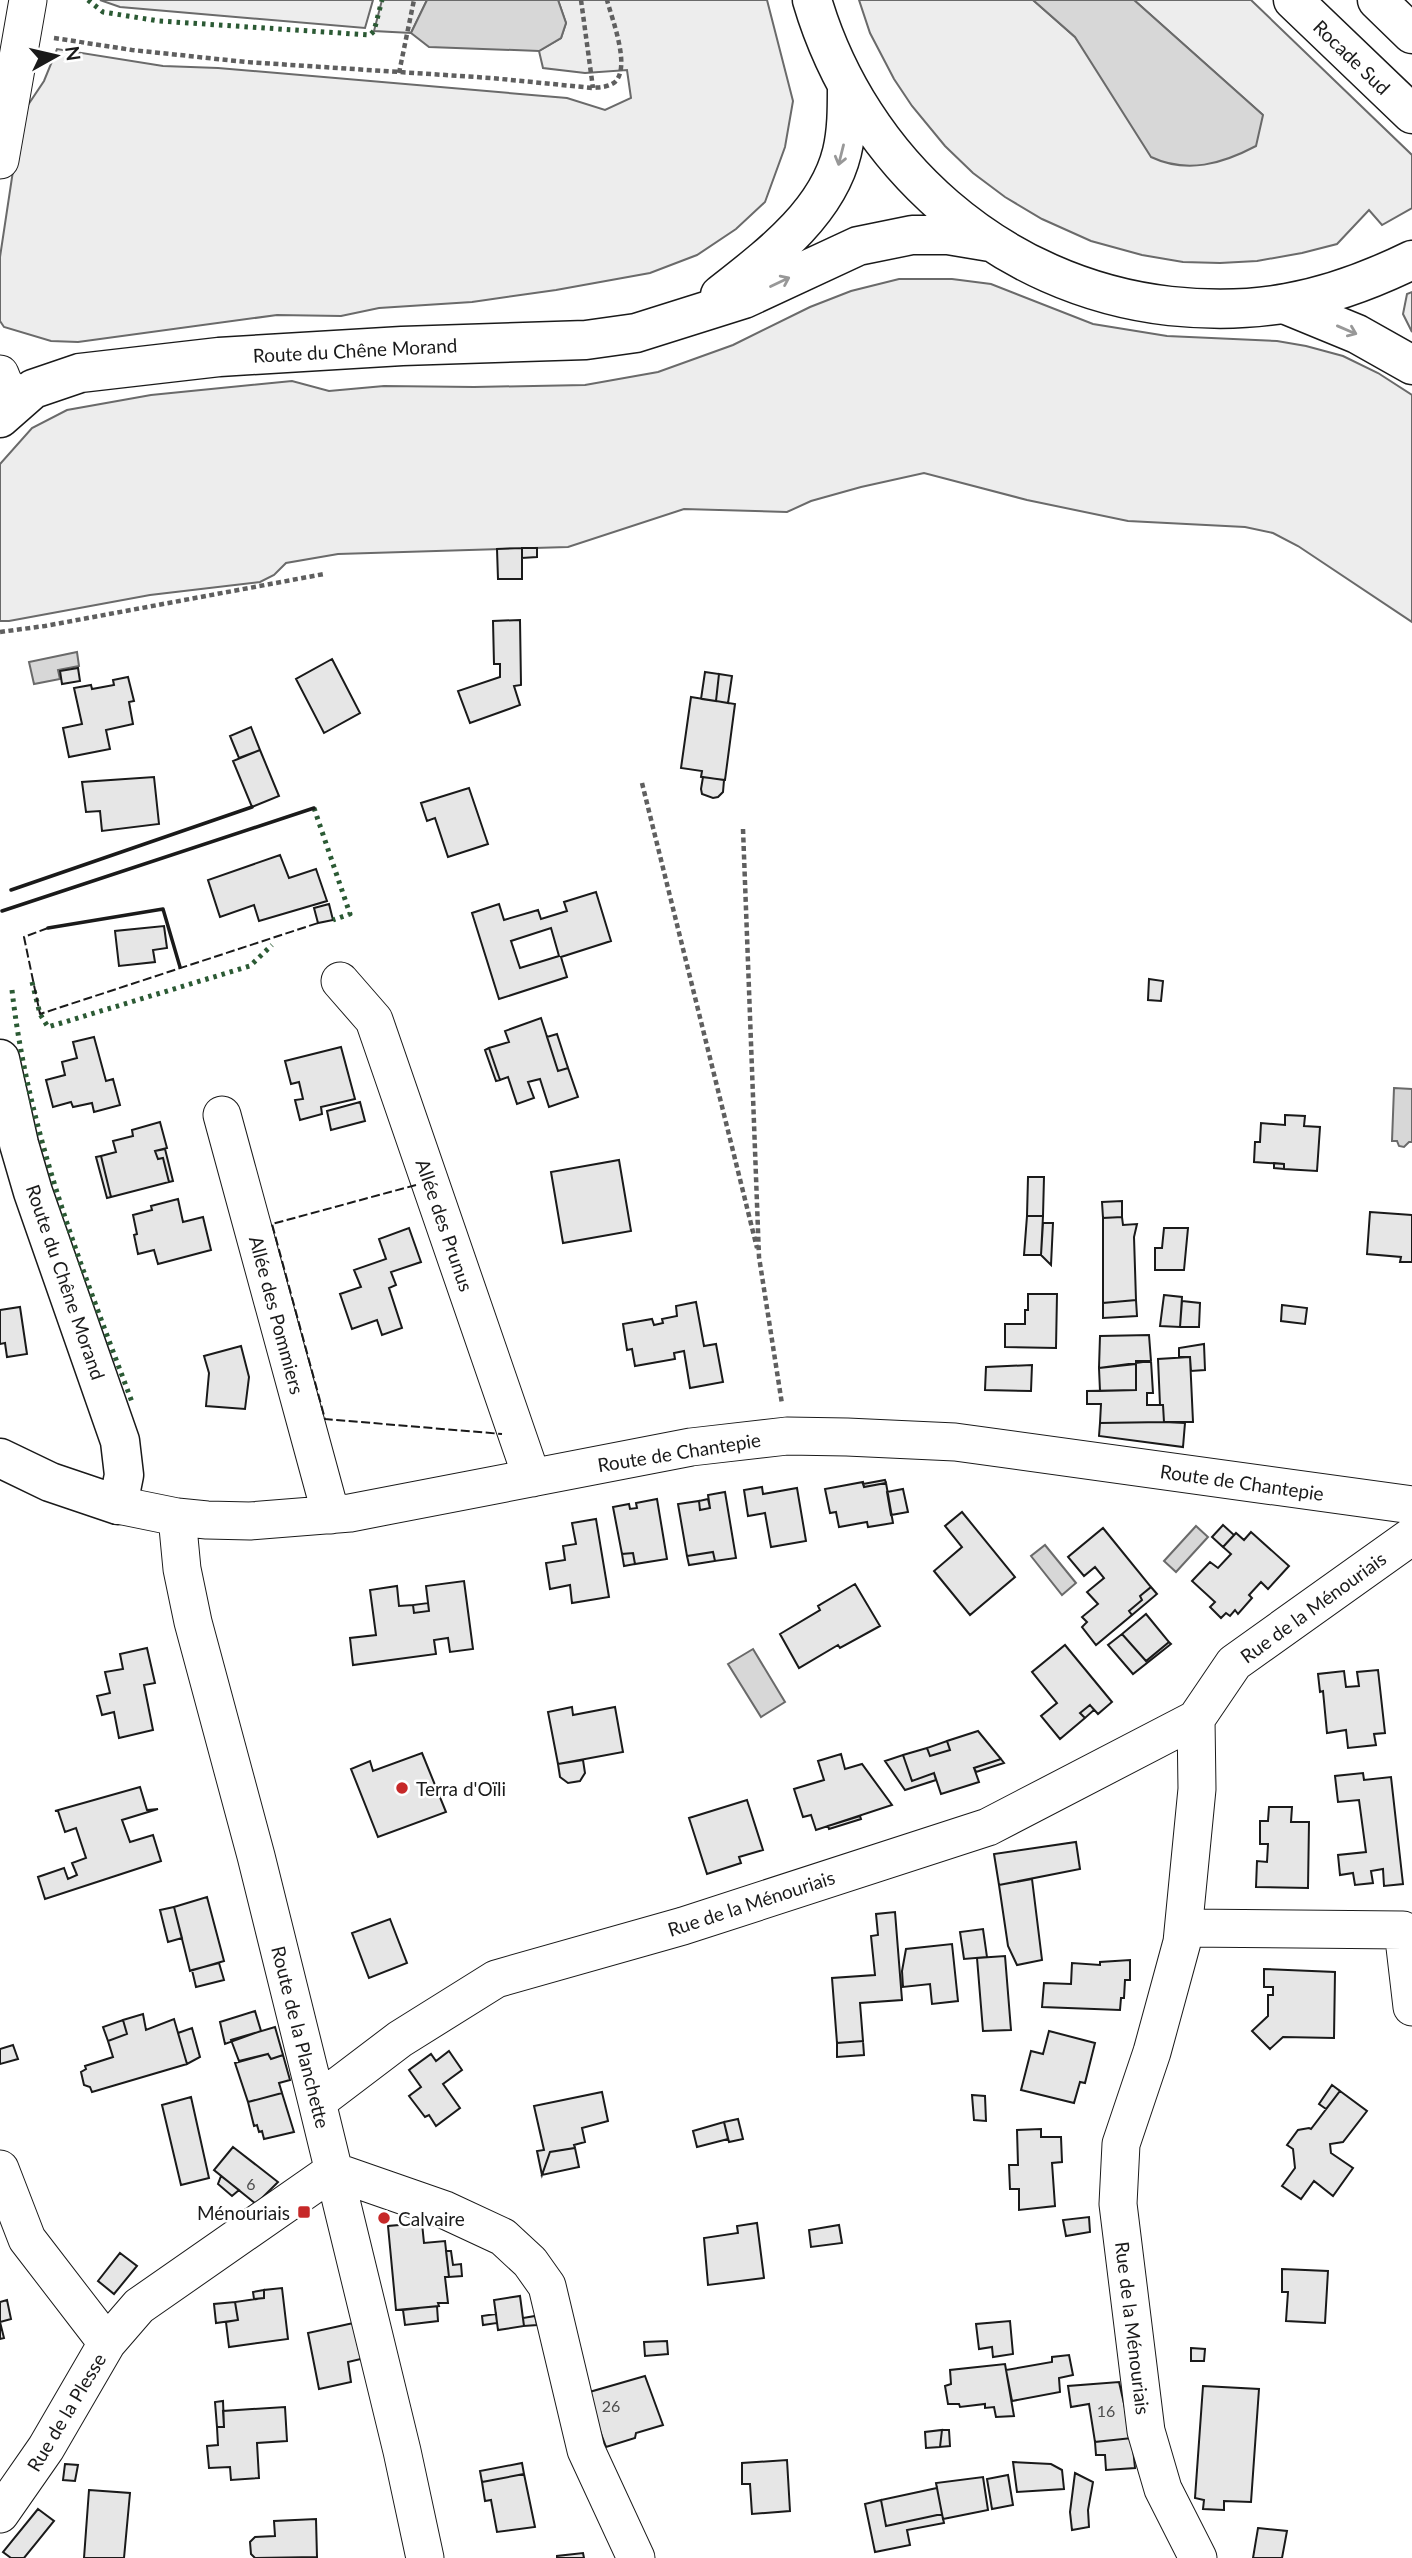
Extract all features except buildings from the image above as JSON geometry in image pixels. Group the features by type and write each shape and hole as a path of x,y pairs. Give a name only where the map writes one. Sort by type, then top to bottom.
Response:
{"main road":[{"path":"812,0 827,46 847,87 869,124 916,181 955,217 990,242 1038,268 1110,295 1153,304 1241,308 1284,304 1330,293 1372,280 1412,260"},
{"name":"Rocade Sud","path":"1293,0 1412,114"},
{"path":"1377,0 1412,34"},
{"name":"Route du Chêne Morand","path":"694,316 801,223 833,182 842,152 846,125 847,87"},
{"name":"Route du Chêne Morand","path":"7,397 63,377 99,370 219,357 363,348 586,340 636,333 744,299 858,246 912,235 948,235 990,242"},
{"path":"1284,304 1357,334 1412,365"},
{"name":"Route du Chêne Morand","path":"0,1059 33,1192 120,1440 124,1475 118,1504"},
{"name":"Route de Chantepie","path":"0,1458 50,1482 118,1504"}],"street":[{"path":"0,160 28,0"},
{"name":"Allée des Prunus","path":"340,981 374,1020 532,1478"},
{"name":"Allée des Pommiers","path":"222,1115 331,1515"},
{"name":"Route de Chantepie","path":"118,1504 177,1517 250,1521 331,1515 393,1507 691,1447 787,1436 955,1442 1412,1505"},
{"name":"Route de la Planchette","path":"177,1517 182,1569 193,1622 256,1856 317,2102 402,2451 425,2558"},
{"name":"Rue de la Ménouriais","path":"317,2102 400,2039 496,1979 683,1926 988,1828 1196,1719 1234,1663 1412,1536"},
{"name":"Rue de la Ménouriais","path":"1196,1719 1197,1789 1182,1942 1152,2052 1121,2144 1118,2203 1146,2431 1163,2489 1198,2558"},
{"path":"1184,1928 1404,1930 1412,2007"},
{"name":"Rue de la Plesse","path":"0,2169 27,2239 107,2343"},
{"path":"333,2171 445,2210 503,2237 530,2262 547,2286 586,2450 636,2558"},
{"name":"Rue de la Plesse","path":"0,2514 46,2448 107,2343 139,2306 333,2171"}],"path":[{"path":"399,73 414,0"},
{"path":"581,0 593,88"},
{"path":"61,39 233,61 491,78 593,88 608,86 617,80 621,69 621,54 607,0"},
{"path":"0,632 46,626 324,574"},
{"path":"642,783 759,1257 787,1436"},
{"path":"743,829 759,1257"}],"shaded area":[{"path":"100,0 373,0 365,28 120,7"},
{"path":"382,0 427,0 411,33 374,31"},
{"path":"427,0 558,0 566,23 561,38 539,51 429,47 411,33"},
{"path":"558,0 767,0 793,101 785,147 765,202 736,229 697,255 650,273 472,302 379,308 341,316 277,315 78,342 51,341 4,327 0,321 0,257 19,131 26,108 44,81 57,49 163,66 218,68 567,98 605,110 631,98 627,70 585,73 543,68 539,51 561,38 566,23"},
{"path":"859,0 1033,0 1075,37 1089,56 1263,115 1134,0 1251,0 1412,155 1412,208 1382,225 1369,210 1337,244 1257,261 1183,262 1142,255 1091,241 1042,219 1005,197 973,173 945,146 894,79 870,33"},
{"path":"1033,0 1134,0 1263,115 1256,146 1230,158 1204,165 1178,165 1151,157 1075,37"},
{"path":"899,279 952,279 991,284 1093,324 1167,336 1277,341 1306,346 1343,356 1378,373 1412,395 1412,622 1298,546 1273,533 1245,527 1128,521 1027,500 924,473 811,501 787,512 684,509 568,547 338,554 286,563 274,575 260,582 150,595 0,621 0,464 32,428 67,410 151,395 292,381 329,391 384,386 585,385 658,372 733,345 810,307 851,291"},
{"path":"1412,292 1412,332 1403,314 1407,294"},
{"path":"77,652 79,666 58,670 60,679 34,684 29,662"},
{"path":"1394,1088 1412,1089 1412,1142 1404,1147 1399,1146 1397,1141 1392,1141"},
{"path":"1196,1526 1208,1537 1176,1572 1164,1561"},
{"path":"1045,1545 1076,1583 1062,1595 1031,1556"},
{"path":"753,1649 785,1702 761,1717 728,1664"}],"hedge":[{"path":"88,0 103,12 159,21 370,35 374,31 382,0"},
{"path":"314,808 350,914 333,920"},
{"path":"32,982 40,1014 48,1027 250,966 272,945"},
{"path":"12,990 30,1096 44,1148 76,1250 132,1402"}],"fence":[{"path":"48,928 24,937 40,1014 318,923"},
{"path":"416,1185 272,1224 325,1419 502,1434"}],"wall":[{"path":"11,890 252,807"},
{"path":"2,911 314,808"},
{"path":"48,928 163,909 180,967"}],"place":[{"name":"Terra d'Oïli","path":"402,1788"},
{"name":"Ménouriais","path":"304,2212"},
{"name":"Calvaire","path":"384,2218"}]}
